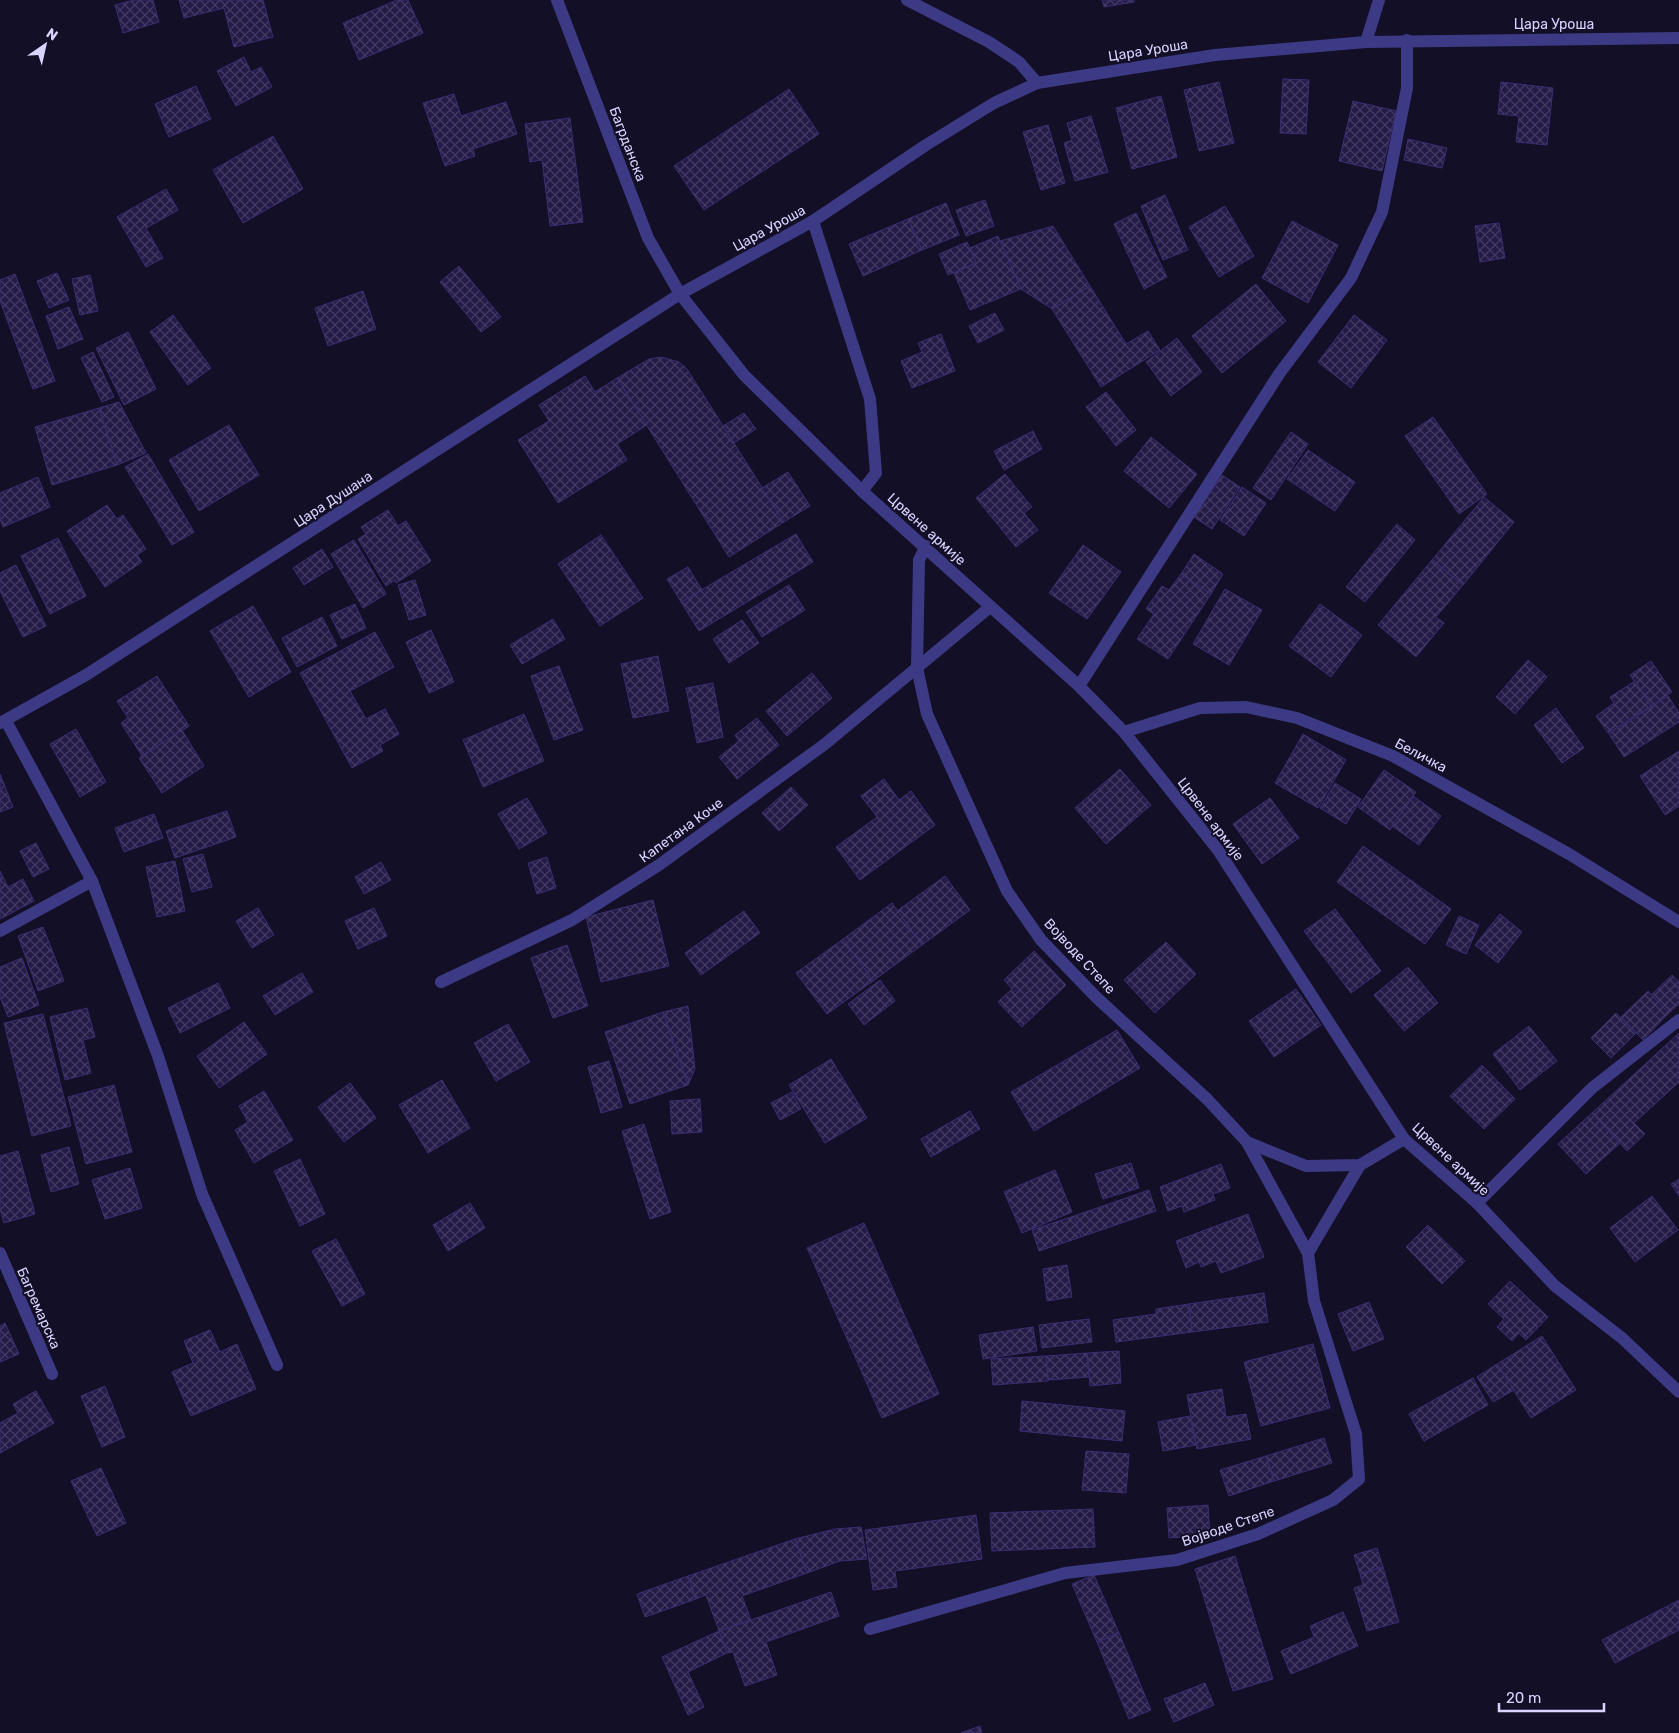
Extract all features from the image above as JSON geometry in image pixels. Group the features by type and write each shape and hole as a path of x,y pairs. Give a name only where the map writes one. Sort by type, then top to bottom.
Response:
{"street":[{"name":"Багрданска","path":"557,0 648,238 680,294"},
{"path":"907,0 989,42 1019,62 1037,83"},
{"path":"1366,42 1379,0"},
{"name":"Цара Уроша","path":"680,294 813,221 926,145 994,103 1037,83 1216,55 1366,42 1679,38"},
{"path":"1079,686 1279,374 1351,278 1382,212 1407,88 1407,40"},
{"path":"813,221 870,399 876,474 862,491"},
{"name":"Црвене армије","path":"680,294 744,375 862,491 926,546 990,607 1079,686 1124,732 1218,850 1404,1139 1476,1203 1555,1286 1622,1338 1679,1392"},
{"name":"Цара Душана","path":"3,722 94,670 680,294"},
{"path":"917,668 919,560 926,546"},
{"name":"Капетана Коче","path":"442,982 572,920 659,865 825,744 990,607"},
{"name":"Војводе Степе","path":"870,1628 1065,1573 1177,1560 1258,1534 1333,1500 1359,1479 1356,1434 1314,1301 1308,1253 1247,1142 1207,1099 1097,998 1041,940 1007,891 927,714 917,668"},
{"name":"Беличка","path":"1124,732 1200,708 1246,707 1297,718 1393,756 1569,854 1679,922"},
{"path":"3,722 92,881 158,1056 202,1194 277,1364"},
{"path":"0,931 92,881"},
{"path":"1476,1203 1592,1088 1679,1020"},
{"name":"Војводе Степе","path":"1308,1253 1360,1165 1404,1139"},
{"name":"Војводе Степе","path":"1247,1142 1306,1166 1360,1165"},
{"name":"Багремарска","path":"0,1253 52,1374"}],"building":[{"path":"134,0 153,0 159,22 123,33 115,5"},
{"path":"179,0 263,0 273,37 234,47 224,8 184,18"},
{"path":"397,0 408,0 423,33 359,60 343,23"},
{"path":"1102,0 1134,0 1134,2 1104,7"},
{"path":"244,57 251,72 261,67 272,87 236,106 217,71"},
{"path":"1283,79 1309,80 1306,134 1280,133"},
{"path":"1219,82 1234,143 1199,151 1184,90"},
{"path":"1501,82 1553,88 1547,145 1516,142 1519,116 1498,114"},
{"path":"196,86 211,119 169,137 155,104"},
{"path":"789,89 819,134 704,210 674,166"},
{"path":"454,94 461,116 506,102 517,134 473,149 475,156 445,166 423,103"},
{"path":"1161,96 1177,157 1132,169 1116,108"},
{"path":"1353,101 1396,111 1382,171 1339,161"},
{"path":"1091,116 1108,172 1075,181 1064,143 1072,140 1067,123"},
{"path":"570,118 583,222 550,226 542,160 530,162 525,124"},
{"path":"1048,125 1065,183 1041,190 1023,132"},
{"path":"273,136 303,189 243,223 213,170"},
{"path":"1408,139 1447,148 1442,168 1404,160"},
{"path":"166,189 178,210 146,228 163,258 146,267 117,217"},
{"path":"1165,195 1188,250 1163,260 1141,206"},
{"path":"985,200 994,226 966,236 956,210"},
{"path":"946,203 959,235 922,250 908,219"},
{"path":"1225,206 1254,256 1219,277 1189,227"},
{"path":"1136,213 1167,277 1144,289 1114,224"},
{"path":"908,219 922,250 863,276 849,244"},
{"path":"1292,221 1338,245 1308,303 1262,278"},
{"path":"1499,223 1505,258 1480,262 1475,226"},
{"path":"1053,226 1090,286 1052,309 1021,289 1000,241"},
{"path":"998,236 1021,289 970,310 954,273 976,263 970,248"},
{"path":"967,242 976,263 948,275 939,254"},
{"path":"459,266 501,317 481,332 440,282"},
{"path":"57,273 69,300 49,308 37,281"},
{"path":"15,274 55,381 33,389 0,301 0,280"},
{"path":"90,275 98,311 80,315 72,279"},
{"path":"1256,284 1286,321 1222,373 1192,336"},
{"path":"1090,286 1126,344 1148,331 1160,350 1101,387 1052,309"},
{"path":"363,291 376,329 328,346 315,308"},
{"path":"69,307 83,339 58,349 46,316"},
{"path":"995,313 1004,330 978,343 969,326"},
{"path":"173,315 211,368 188,385 150,332"},
{"path":"1354,315 1387,340 1351,388 1318,362"},
{"path":"128,332 156,389 124,405 96,348"},
{"path":"941,334 955,371 912,388 901,361 922,352 918,343"},
{"path":"1177,338 1202,372 1171,396 1146,362"},
{"path":"93,352 114,397 102,402 81,358"},
{"path":"661,357 679,362 687,369 784,522 729,557 617,378 649,359"},
{"path":"585,376 595,392 617,378 647,425 617,444 627,460 558,503 518,440 549,421 539,405"},
{"path":"1106,392 1136,430 1116,446 1086,407"},
{"path":"119,402 146,453 117,465 99,408"},
{"path":"99,408 117,465 52,485 35,427"},
{"path":"744,413 756,429 734,443 723,426"},
{"path":"1433,417 1487,494 1459,514 1405,436"},
{"path":"229,425 259,475 199,511 169,460"},
{"path":"1033,431 1042,449 1004,470 994,451"},
{"path":"1291,432 1308,444 1271,500 1253,488"},
{"path":"1151,437 1197,474 1169,508 1124,471"},
{"path":"1308,450 1355,482 1335,511 1287,479"},
{"path":"148,454 194,532 172,545 125,467"},
{"path":"788,472 810,506 784,522 762,488"},
{"path":"1005,474 1032,507 1024,513 1038,530 1016,547 976,498"},
{"path":"1222,475 1240,487 1212,529 1194,517"},
{"path":"38,477 50,507 3,527 0,519 0,493"},
{"path":"1242,487 1266,503 1244,536 1220,520"},
{"path":"1484,497 1514,522 1463,585 1432,560"},
{"path":"107,505 117,519 123,515 146,549 137,555 142,562 105,587 67,531"},
{"path":"388,510 398,526 406,521 431,561 396,583 395,580 386,586 358,539 366,534 361,527"},
{"path":"1397,524 1415,540 1365,602 1346,587"},
{"path":"796,534 813,562 699,631 681,602"},
{"path":"601,535 643,598 600,626 558,564"},
{"path":"58,538 86,596 50,614 21,556"},
{"path":"354,540 386,594 363,608 331,554"},
{"path":"1083,545 1121,572 1087,619 1049,593"},
{"path":"322,549 333,567 304,585 293,568"},
{"path":"1194,554 1223,574 1211,594 1181,574"},
{"path":"1432,560 1463,585 1436,617 1444,623 1416,657 1378,625"},
{"path":"16,565 46,626 23,637 0,591 0,573"},
{"path":"688,567 702,590 681,602 667,579"},
{"path":"1181,574 1211,594 1168,659 1137,639 1154,614 1146,609 1162,586 1169,590"},
{"path":"415,580 426,615 409,620 398,585"},
{"path":"789,585 805,610 762,637 746,612"},
{"path":"1225,589 1262,610 1229,665 1193,644"},
{"path":"355,604 366,628 342,639 330,615"},
{"path":"1320,604 1362,635 1331,677 1289,646"},
{"path":"253,606 291,672 249,697 210,631"},
{"path":"322,617 337,646 297,667 282,638"},
{"path":"553,619 565,639 522,664 510,645"},
{"path":"742,620 759,643 729,663 713,639"},
{"path":"431,630 454,682 429,693 406,642"},
{"path":"375,632 394,667 350,691 366,719 385,709 399,734 380,745 383,751 352,768 300,673"},
{"path":"658,656 669,711 633,718 621,664"},
{"path":"1528,660 1547,677 1515,714 1496,697"},
{"path":"1651,661 1672,692 1651,706 1630,675"},
{"path":"559,666 583,730 554,740 531,676"},
{"path":"812,673 832,698 787,736 766,711"},
{"path":"157,676 189,726 142,756 121,723 128,718 117,701"},
{"path":"1635,681 1651,706 1608,733 1596,716 1614,703 1610,697"},
{"path":"713,683 723,737 697,743 686,688"},
{"path":"1668,696 1679,713 1679,722 1624,757 1609,734"},
{"path":"1556,708 1584,748 1562,763 1534,725"},
{"path":"524,714 544,761 483,787 463,740"},
{"path":"757,718 779,745 737,779 719,757 739,741 735,735"},
{"path":"76,729 106,782 80,797 50,744"},
{"path":"182,730 204,766 162,793 139,758"},
{"path":"1303,734 1346,760 1318,808 1275,783"},
{"path":"1679,751 1679,806 1665,815 1640,776"},
{"path":"1120,769 1151,805 1106,844 1075,808"},
{"path":"1384,770 1416,792 1390,830 1358,807"},
{"path":"0,774 13,807 0,812"},
{"path":"884,779 899,800 911,791 935,825 860,880 836,847 877,817 861,796"},
{"path":"1335,783 1361,799 1346,824 1320,808"},
{"path":"791,787 808,805 779,831 762,813"},
{"path":"1413,796 1441,816 1419,845 1392,826"},
{"path":"527,798 547,833 519,849 498,814"},
{"path":"1270,798 1299,838 1262,864 1233,824"},
{"path":"227,811 236,837 175,858 166,831"},
{"path":"154,814 163,838 124,852 115,828"},
{"path":"36,843 49,869 33,877 20,851"},
{"path":"1363,846 1451,909 1425,944 1337,882"},
{"path":"203,854 212,887 192,892 183,859"},
{"path":"547,857 556,888 537,894 528,863"},
{"path":"175,861 185,911 157,917 146,867"},
{"path":"381,862 391,880 364,894 355,877"},
{"path":"0,871 8,887 23,879 34,901 0,919"},
{"path":"945,876 970,910 922,945 897,911"},
{"path":"653,900 669,966 601,982 586,917"},
{"path":"892,903 922,945 873,981 843,939"},
{"path":"258,908 274,935 252,948 236,921"},
{"path":"374,908 387,936 358,949 345,921"},
{"path":"1335,909 1381,971 1351,993 1304,931"},
{"path":"744,911 760,933 701,975 685,953"},
{"path":"1500,914 1522,932 1498,963 1475,945"},
{"path":"1459,916 1479,925 1466,954 1446,945"},
{"path":"43,927 64,981 38,991 18,936"},
{"path":"843,939 873,981 827,1014 796,973"},
{"path":"1166,942 1196,974 1155,1013 1124,980"},
{"path":"567,945 588,1006 553,1018 531,958"},
{"path":"1034,951 1066,985 1022,1027 998,1002 1012,989 1004,980"},
{"path":"22,958 39,1005 8,1017 0,997 0,967"},
{"path":"1408,967 1438,1003 1404,1031 1374,995"},
{"path":"302,973 313,992 275,1015 263,996"},
{"path":"1672,975 1679,982 1679,1004 1669,1013 1651,995"},
{"path":"880,980 895,1001 864,1025 848,1004"},
{"path":"218,983 230,1008 180,1033 168,1008"},
{"path":"1296,989 1321,1025 1274,1057 1249,1021"},
{"path":"1648,991 1669,1013 1643,1040 1621,1017"},
{"path":"688,1006 695,1069 688,1085 663,1012"},
{"path":"87,1008 95,1037 83,1040 91,1073 65,1080 50,1017"},
{"path":"663,1012 688,1085 630,1104 605,1032"},
{"path":"1616,1013 1636,1033 1611,1058 1591,1038"},
{"path":"43,1014 71,1126 32,1136 4,1023"},
{"path":"244,1022 267,1054 219,1088 197,1056"},
{"path":"508,1024 530,1062 496,1081 474,1043"},
{"path":"1529,1026 1557,1061 1520,1090 1493,1054"},
{"path":"1117,1030 1140,1068 1034,1131 1011,1092"},
{"path":"1679,1033 1679,1082 1634,1123 1645,1134 1627,1151 1592,1113"},
{"path":"831,1059 867,1118 825,1143 789,1085"},
{"path":"609,1061 622,1107 601,1113 588,1067"},
{"path":"1482,1065 1515,1099 1484,1129 1450,1096"},
{"path":"442,1080 470,1128 428,1153 399,1105"},
{"path":"350,1083 376,1118 344,1142 318,1107"},
{"path":"114,1085 132,1152 86,1164 68,1097"},
{"path":"264,1091 293,1140 254,1163 235,1130 248,1122 239,1106"},
{"path":"792,1092 801,1109 780,1120 771,1103"},
{"path":"700,1099 702,1132 672,1134 670,1101"},
{"path":"970,1111 980,1129 931,1157 921,1139"},
{"path":"1592,1113 1620,1143 1586,1174 1558,1144"},
{"path":"644,1124 671,1212 650,1219 622,1131"},
{"path":"69,1147 79,1184 51,1192 41,1155"},
{"path":"18,1151 35,1214 4,1223 0,1209 0,1156"},
{"path":"300,1159 325,1214 300,1226 274,1171"},
{"path":"1131,1163 1139,1188 1103,1199 1095,1174"},
{"path":"1221,1164 1230,1188 1213,1194 1215,1200 1184,1212 1182,1206 1168,1211 1160,1187"},
{"path":"130,1168 142,1208 105,1219 92,1180"},
{"path":"1055,1170 1072,1212 1022,1233 1004,1192"},
{"path":"1679,1179 1679,1196 1671,1184"},
{"path":"1149,1190 1156,1211 1081,1237 1074,1216"},
{"path":"1652,1196 1678,1230 1635,1262 1610,1228"},
{"path":"470,1203 485,1228 448,1251 433,1225"},
{"path":"1248,1214 1264,1257 1221,1273 1216,1261 1201,1267 1199,1262 1186,1268 1176,1241"},
{"path":"1074,1216 1081,1237 1039,1251 1032,1230"},
{"path":"864,1223 939,1394 882,1418 807,1248"},
{"path":"1428,1225 1465,1261 1442,1284 1406,1247"},
{"path":"336,1239 365,1294 342,1306 312,1251"},
{"path":"1067,1265 1072,1297 1047,1301 1043,1269"},
{"path":"1510,1281 1548,1317 1526,1340 1519,1333 1512,1341 1497,1327 1504,1319 1488,1304"},
{"path":"1264,1293 1268,1322 1192,1332 1189,1304"},
{"path":"1369,1302 1384,1339 1353,1351 1338,1314"},
{"path":"1189,1304 1192,1332 1116,1342 1113,1320 1156,1314 1156,1309"},
{"path":"1089,1319 1092,1342 1042,1348 1039,1325"},
{"path":"5,1323 19,1354 0,1362 0,1326"},
{"path":"1033,1327 1037,1351 983,1359 979,1335"},
{"path":"210,1330 220,1352 237,1344 256,1389 191,1416 172,1372 193,1363 184,1341"},
{"path":"1542,1336 1576,1390 1531,1418 1497,1364"},
{"path":"1313,1344 1330,1408 1261,1426 1244,1362"},
{"path":"1119,1351 1121,1383 1090,1386 1087,1353"},
{"path":"1087,1353 1089,1377 1048,1380 1046,1356"},
{"path":"1046,1356 1048,1381 993,1385 991,1359"},
{"path":"1497,1364 1514,1390 1493,1402 1477,1377"},
{"path":"1473,1378 1488,1405 1424,1441 1409,1414"},
{"path":"105,1386 125,1437 102,1447 81,1396"},
{"path":"1222,1389 1226,1417 1246,1414 1251,1439 1197,1449 1187,1395"},
{"path":"36,1391 54,1423 0,1453 0,1423 18,1413 13,1404"},
{"path":"1022,1401 1125,1411 1122,1441 1020,1431"},
{"path":"1190,1416 1196,1445 1163,1451 1158,1422"},
{"path":"1324,1438 1332,1463 1274,1481 1266,1456"},
{"path":"1086,1451 1129,1454 1126,1493 1082,1490"},
{"path":"1266,1456 1274,1481 1229,1496 1220,1470"},
{"path":"101,1468 126,1523 97,1536 71,1481"},
{"path":"1208,1505 1210,1535 1169,1538 1167,1508"},
{"path":"1093,1509 1095,1547 992,1551 990,1513"},
{"path":"976,1515 982,1559 895,1571 897,1587 873,1590 865,1530"},
{"path":"861,1527 867,1559 840,1561 807,1573 795,1539 835,1529"},
{"path":"795,1539 807,1573 742,1596 751,1620 719,1631 706,1595 696,1599 688,1576"},
{"path":"1377,1548 1383,1567 1360,1574 1354,1555"},
{"path":"1235,1556 1273,1679 1233,1691 1195,1569"},
{"path":"1383,1567 1399,1622 1367,1631 1354,1588 1363,1585 1360,1574"},
{"path":"1094,1575 1119,1633 1097,1642 1072,1584"},
{"path":"688,1576 696,1599 645,1617 637,1594"},
{"path":"831,1592 839,1616 766,1642 777,1675 745,1686 733,1652 727,1653 719,1631"},
{"path":"1679,1600 1679,1630 1615,1663 1602,1640"},
{"path":"1343,1612 1358,1646 1291,1674 1281,1651 1314,1637 1310,1626"},
{"path":"719,1631 727,1653 688,1672 704,1707 688,1715 662,1657"},
{"path":"1119,1633 1151,1710 1129,1719 1097,1642"},
{"path":"1205,1683 1214,1705 1174,1722 1164,1699"},
{"path":"980,1726 982,1733 961,1733"}]}
